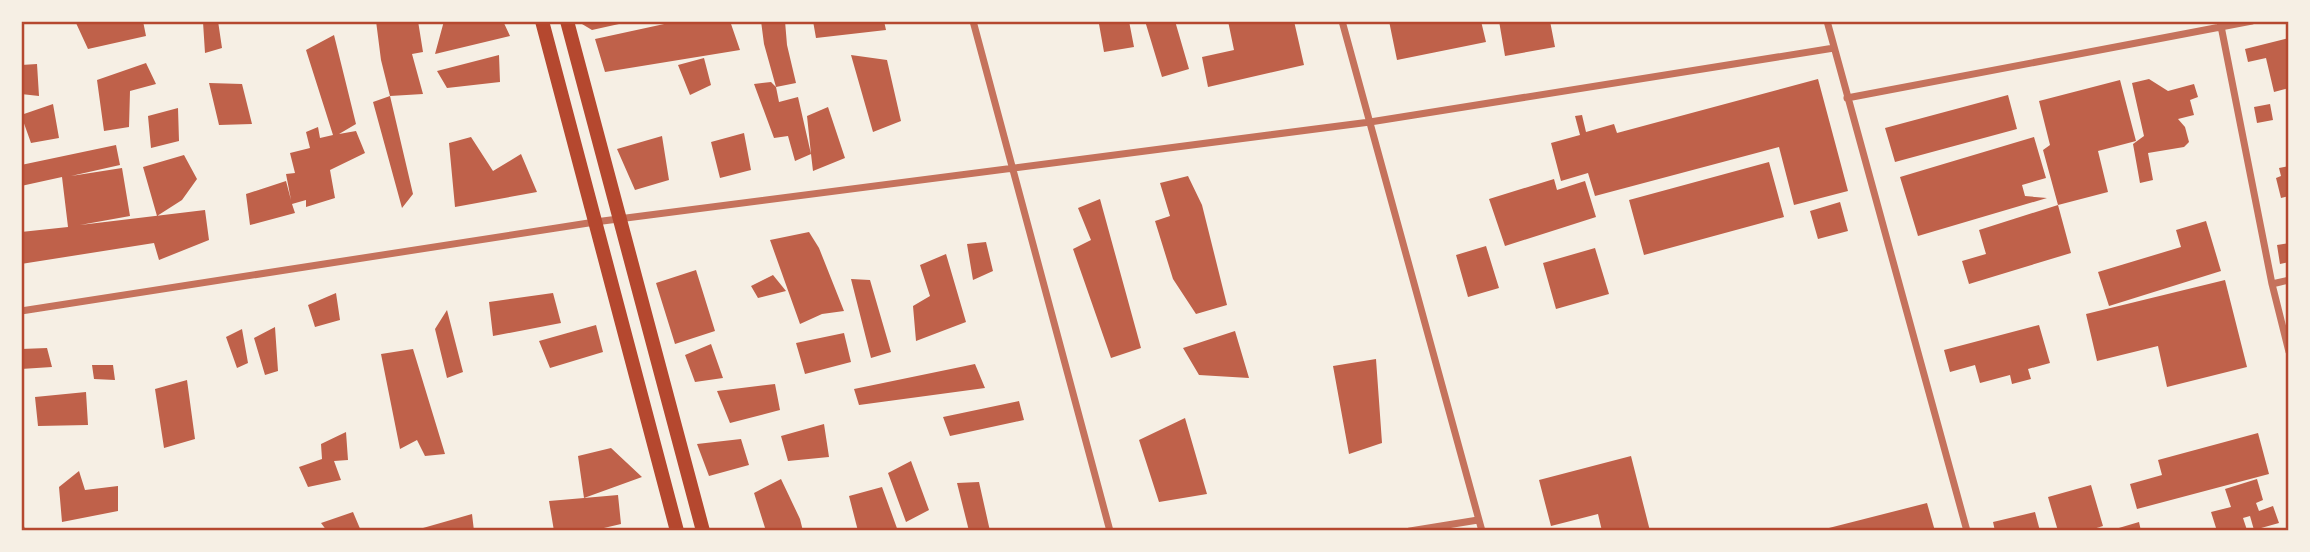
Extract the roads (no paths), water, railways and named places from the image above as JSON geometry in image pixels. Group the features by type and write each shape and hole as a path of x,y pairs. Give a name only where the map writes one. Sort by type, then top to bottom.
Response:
{"main road":[{"path":"542,21 677,531"},
{"path":"567,21 703,531"}],"street":[{"path":"974,21 1110,531"},
{"path":"1342,21 1482,531"},
{"path":"1827,21 1967,531"},
{"path":"1847,98 2220,24 2252,21"},
{"path":"2220,24 2272,284 2289,352"},
{"path":"21,310 595,222 1370,122 1834,48"},
{"path":"2272,284 2289,280"},
{"path":"1410,531 1478,520"}]}
